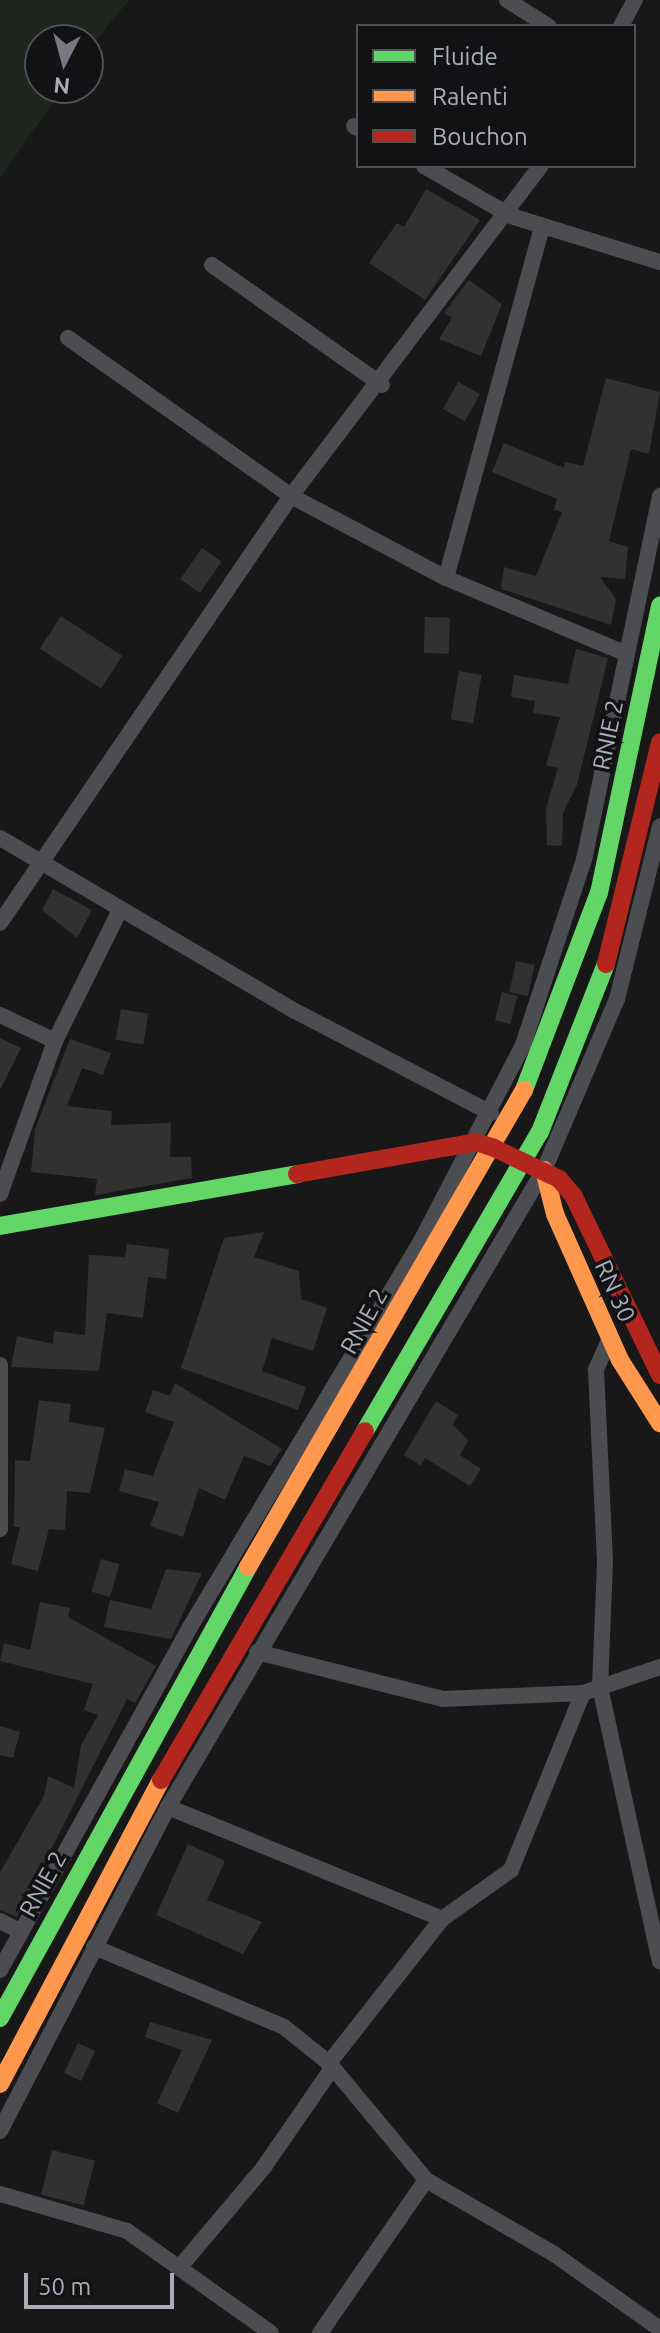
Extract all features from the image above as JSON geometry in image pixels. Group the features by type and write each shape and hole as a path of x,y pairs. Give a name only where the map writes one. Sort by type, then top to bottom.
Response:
{"main road":[{"name":"RNIE 2","path":"0,2018 202,1646 485,1145 539,1064 588,933 660,605"},
{"path":"0,2084 160,1782 525,1160 602,982 660,742"},
{"path":"0,1226 485,1145 544,1170"},
{"name":"RN 30","path":"544,1170 555,1214 610,1338 660,1423"},
{"name":"RN 30","path":"544,1170 573,1195 654,1347 660,1375"}],"street":[{"path":"507,0 545,24"},
{"path":"622,24 635,0"},
{"path":"427,168 511,216 660,262"},
{"path":"0,923 37,861 291,496 382,385 511,216 540,168"},
{"path":"446,578 542,227"},
{"path":"212,265 382,385"},
{"path":"68,338 291,496 446,578 627,654"},
{"path":"0,1970 20,1931 485,1145 491,1113 568,921 660,496"},
{"path":"0,2131 168,1807 544,1170 617,999 660,826"},
{"path":"0,838 119,912 491,1113"},
{"path":"0,1194 55,1041 119,912"},
{"path":"0,1015 55,1041"},
{"path":"610,1338 596,1370 605,1562 600,1687 660,1962"},
{"path":"0,1365 3,1426 0,1529"},
{"path":"257,1652 384,1690 443,1699 583,1693 660,1667"},
{"path":"179,2268 264,2167 331,2065 442,1919 511,1870 583,1693"},
{"path":"168,1807 442,1919"},
{"path":"0,1921 20,1931"},
{"path":"94,1947 234,2001 284,2027 331,2065 426,2180 554,2254 660,2329"},
{"path":"320,2333 426,2180"},
{"path":"0,2194 127,2231 271,2333"}],"shaded area":[{"path":"0,0 129,0 104,30 104,24 24,24 24,104 52,104 0,178"}],"building":[{"path":"426,189 480,220 425,300 369,263 397,223 404,227"},
{"path":"469,280 502,304 481,356 439,339 452,318 444,313"},
{"path":"606,378 660,392 649,454 631,449 609,541 628,547 625,579 600,577 616,599 611,625 501,589 504,567 536,576 562,512 554,510 557,499 492,472 504,443 564,468 565,462 583,466"},
{"path":"458,382 480,394 465,421 443,409"},
{"path":"202,548 222,562 200,593 180,579"},
{"path":"61,616 122,656 101,688 40,649"},
{"path":"425,617 450,618 449,654 424,653"},
{"path":"576,649 608,658 577,785 563,813 562,846 547,845 546,808 558,768 546,765 560,717 533,713 535,701 511,697 514,675 568,684"},
{"path":"459,671 482,675 473,723 450,719"},
{"path":"53,889 92,910 77,938 42,910"},
{"path":"516,961 535,965 528,996 509,992"},
{"path":"502,992 518,996 511,1024 495,1020"},
{"path":"121,1009 149,1014 143,1044 116,1040"},
{"path":"0,1038 21,1048 0,1090"},
{"path":"70,1039 111,1053 103,1075 82,1068 67,1106 112,1111 111,1125 171,1123 170,1157 191,1157 192,1178 95,1195 97,1179 31,1172 35,1129"},
{"path":"264,1232 254,1257 299,1271 301,1299 327,1308 313,1351 272,1338 262,1371 306,1387 298,1410 181,1368 224,1238"},
{"path":"127,1244 169,1249 166,1279 148,1277 143,1318 107,1313 99,1371 11,1367 17,1336 53,1344 54,1331 85,1335 89,1255 125,1257"},
{"path":"175,1383 282,1449 270,1466 244,1456 225,1500 199,1488 183,1537 150,1526 159,1502 119,1491 125,1469 153,1476 174,1422 145,1412 153,1390 170,1396"},
{"path":"39,1400 71,1404 69,1422 105,1428 90,1493 67,1491 65,1530 49,1529 38,1571 11,1564 20,1527 14,1527 15,1460 30,1461"},
{"path":"436,1401 458,1415 453,1424 468,1441 460,1455 481,1469 470,1486 425,1458 421,1466 404,1455"},
{"path":"101,1559 119,1564 110,1597 92,1592"},
{"path":"166,1569 202,1573 171,1639 104,1627 110,1600 151,1609"},
{"path":"40,1602 70,1608 68,1617 156,1666 135,1703 127,1699 17,1917 0,1910 0,1872 44,1796 48,1776 74,1788 81,1745 98,1715 84,1710 93,1684 0,1661 4,1643 30,1650"},
{"path":"0,1726 20,1732 13,1758 0,1755"},
{"path":"188,1844 225,1861 207,1900 262,1922 243,1954 156,1915"},
{"path":"150,2022 212,2040 178,2113 157,2103 182,2050 145,2037"},
{"path":"78,2043 95,2051 81,2081 64,2073"},
{"path":"52,2150 95,2161 84,2205 41,2195"}],"traffic: fast":[{"path":"524,1090 599,893 660,605"},
{"path":"365,1431 540,1132 606,964"},
{"path":"0,1226 297,1174"},
{"path":"0,2018 248,1567"}],"traffic: slow":[{"path":"248,1567 524,1090"},
{"path":"544,1170 555,1214 620,1360 660,1423"},
{"path":"0,2084 161,1780"}],"traffic: jam":[{"path":"606,964 660,742"},
{"path":"297,1174 476,1142 494,1148"},
{"path":"494,1148 559,1179 573,1195 660,1375"},
{"path":"161,1780 365,1431"}]}
